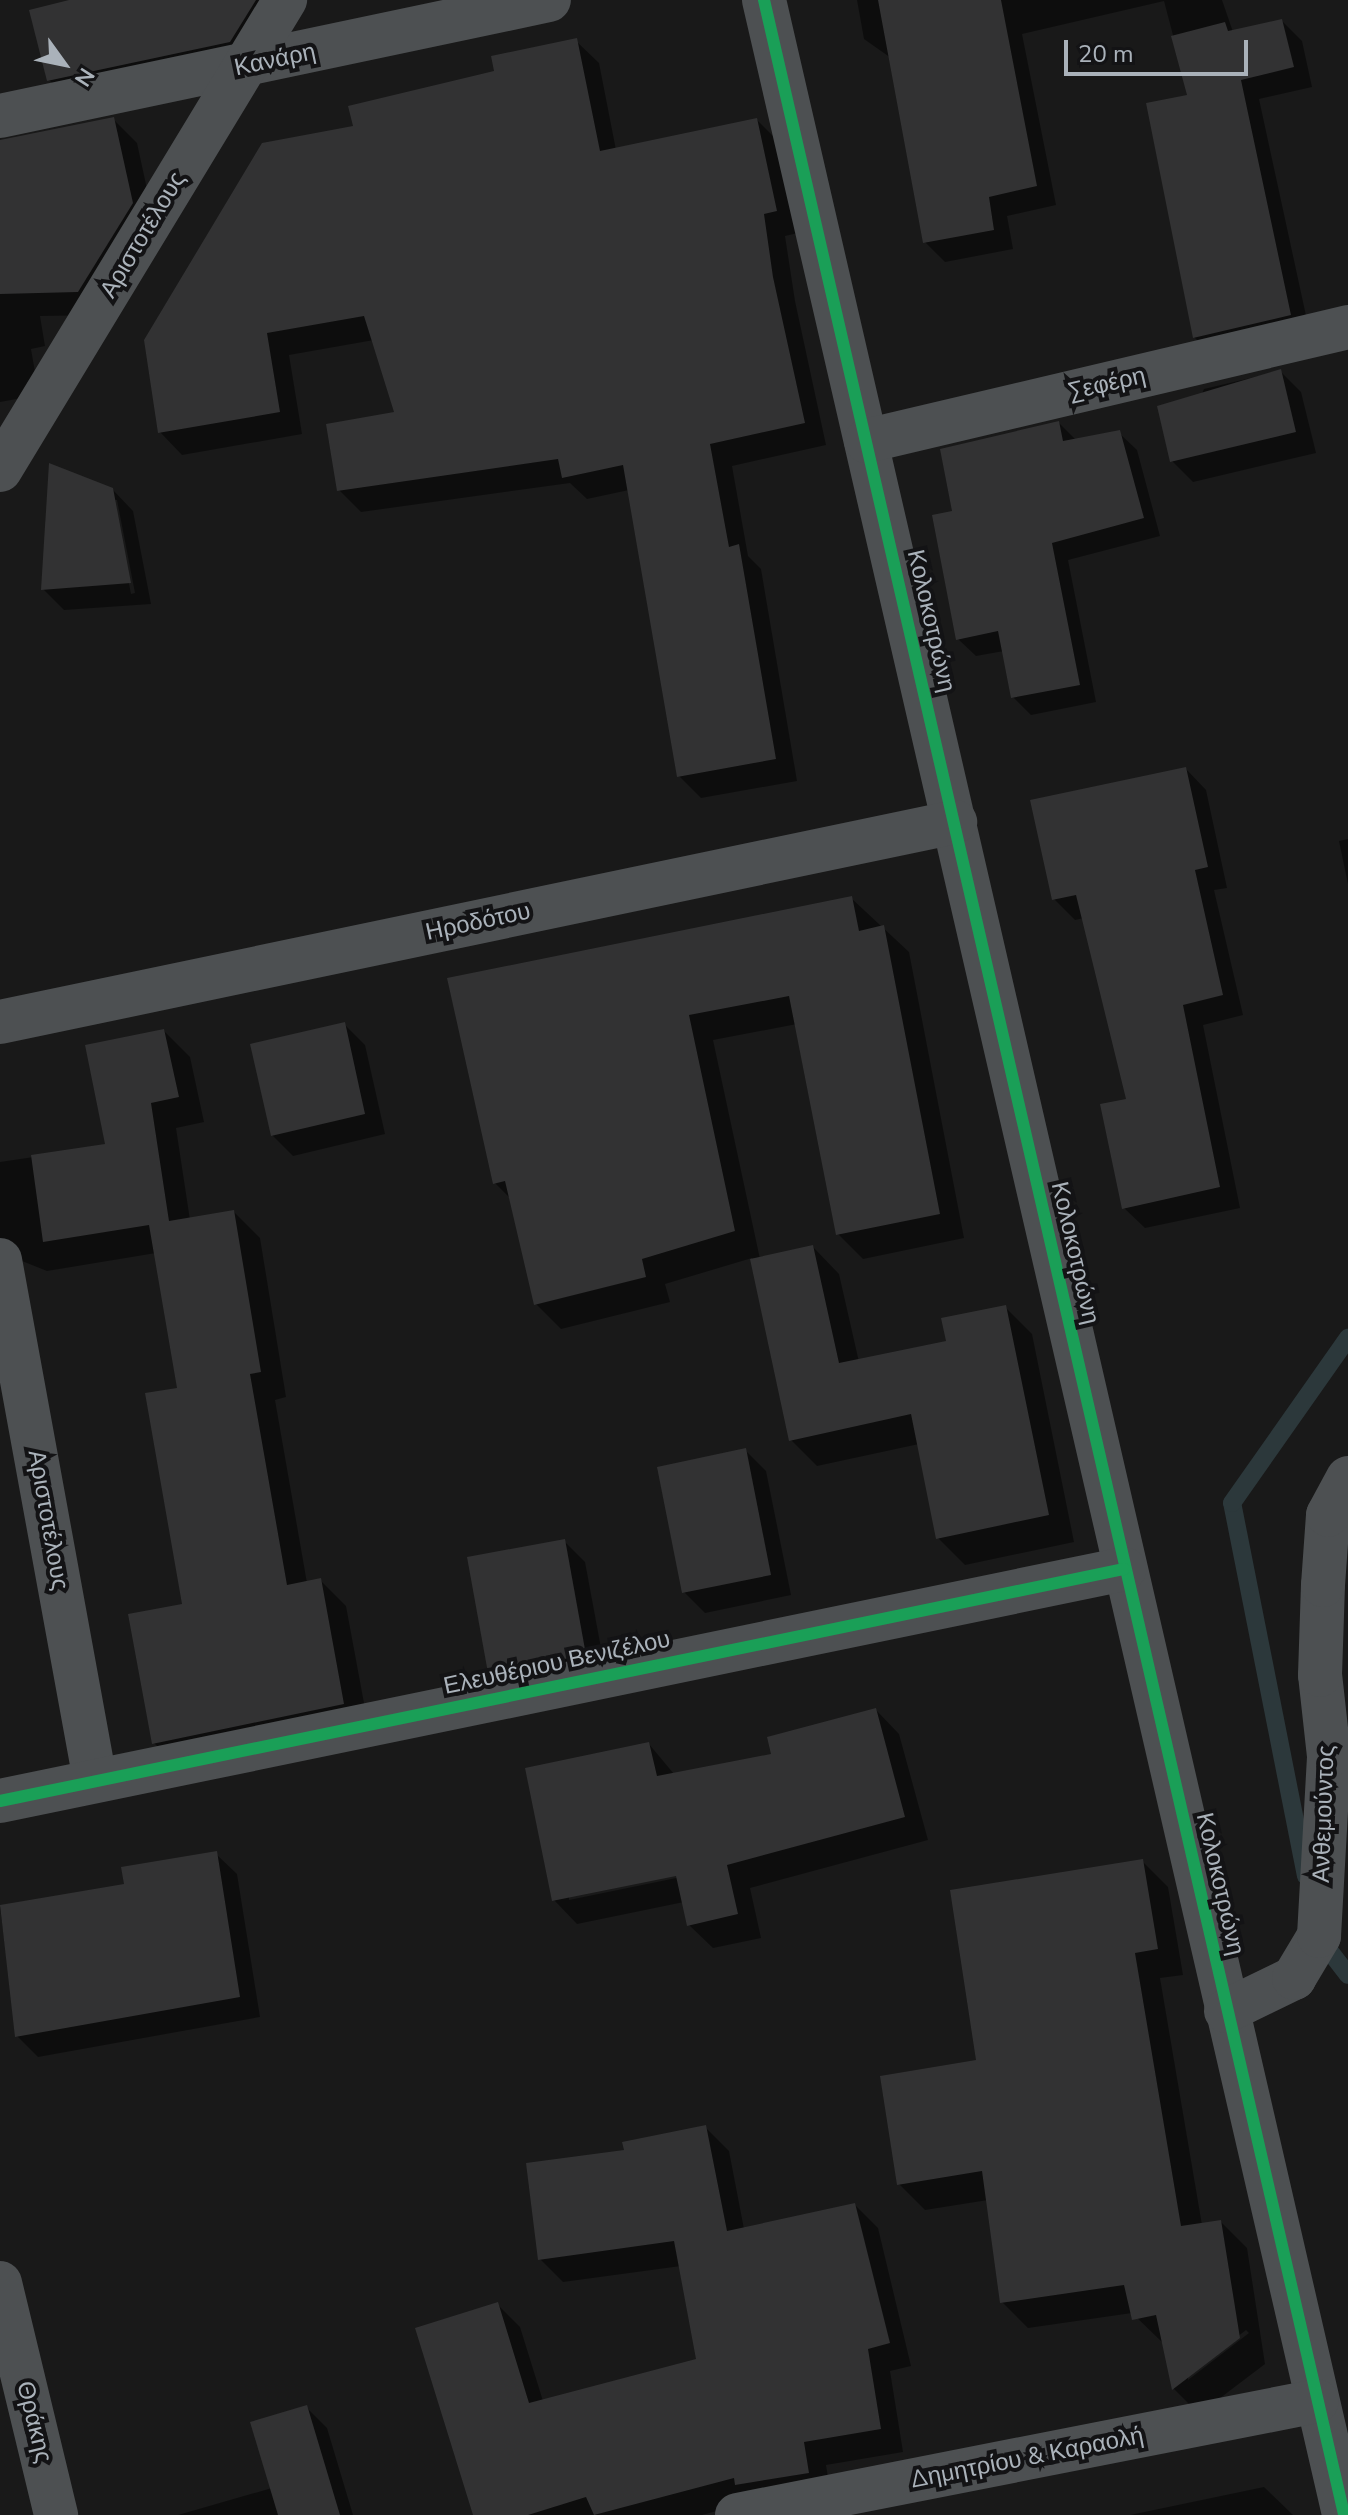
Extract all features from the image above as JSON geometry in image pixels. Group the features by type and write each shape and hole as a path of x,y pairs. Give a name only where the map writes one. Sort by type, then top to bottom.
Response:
{"street":[{"name":"Αριστοτέλους","path":"0,470 285,0"},
{"name":"Κανάρη","path":"0,116 549,0"},
{"name":"Κολοκοτρώνη","path":"764,0 1344,2515"},
{"name":"Σεφέρη","path":"866,441 1348,327"},
{"name":"Ηροδότου","path":"0,1022 955,822"},
{"name":"Αριστοτέλους","path":"0,1260 95,1780"},
{"name":"Ανθεμούντος","path":"1226,2011 1294,1978 1319,1936 1329,1756 1320,1675 1323,1585 1328,1515 1348,1478"},
{"name":"Ελευθέριου Βενιζέλου","path":"0,1801 1124,1569"},
{"name":"Θράκης","path":"0,2283 56,2515"},
{"name":"Δημητρίου & Καραολή","path":"737,2515 1317,2401"}],"building":[{"path":"69,0 256,0 230,42 47,81 29,10"},
{"path":"878,0 1001,0 1037,186 989,197 994,230 923,243"},
{"path":"1282,19 1294,67 1241,80 1291,315 1193,338 1146,103 1187,95 1171,36 1225,22 1228,31"},
{"path":"577,38 600,151 757,118 777,211 764,214 773,277 805,423 710,444 729,547 739,544 776,759 677,777 623,465 562,478 558,459 337,491 326,424 394,412 364,316 267,333 280,412 158,433 144,340 262,143 353,126 348,106 494,71 491,56"},
{"path":"114,117 133,203 78,292 0,294 0,140"},
{"path":"1281,369 1296,432 1170,462 1157,406"},
{"path":"1059,421 1063,441 1120,430 1144,518 1052,543 1080,685 1011,698 998,631 956,640 932,515 952,511 940,449"},
{"path":"49,463 113,488 131,583 41,590"},
{"path":"1186,767 1208,867 1195,870 1223,995 1183,1005 1220,1187 1122,1209 1100,1104 1126,1099 1076,895 1052,900 1030,800"},
{"path":"852,896 859,931 884,925 940,1214 836,1235 789,996 689,1015 735,1231 642,1259 646,1277 534,1305 505,1181 493,1184 447,978"},
{"path":"345,1022 365,1114 271,1136 250,1044"},
{"path":"164,1029 179,1097 151,1103 169,1221 234,1210 261,1372 250,1374 287,1585 321,1578 344,1704 152,1744 128,1614 182,1604 145,1393 177,1388 149,1225 43,1242 31,1155 105,1144 85,1045"},
{"path":"813,1245 839,1363 946,1341 941,1318 1006,1305 1049,1515 936,1539 911,1414 789,1441 750,1259"},
{"path":"746,1448 771,1575 682,1593 657,1467"},
{"path":"565,1539 586,1655 488,1673 467,1557"},
{"path":"876,1708 905,1817 727,1865 738,1914 687,1926 676,1876 552,1901 525,1768 649,1742 657,1776 771,1754 767,1737"},
{"path":"217,1851 240,1997 15,2037 0,1905 124,1884 121,1867"},
{"path":"1143,1859 1158,1949 1135,1953 1181,2226 1221,2220 1240,2338 1172,2390 1156,2315 1132,2320 1124,2285 1000,2303 982,2171 897,2185 880,2076 976,2060 950,1890"},
{"path":"706,2125 727,2231 855,2203 890,2343 868,2349 881,2429 804,2442 809,2473 735,2485 734,2478 594,2515 586,2497 528,2515 473,2515 415,2328 498,2302 529,2403 696,2359 674,2241 538,2260 526,2163 624,2150 622,2142"},
{"path":"307,2405 340,2515 278,2515 250,2422"}],"waterway":[{"path":"1306,1876 1232,1503 1348,1338"},
{"path":"1318,1936 1348,1975"}],"cycle path":[{"path":"764,0 1344,2515"},
{"path":"0,1801 1124,1569"}]}
